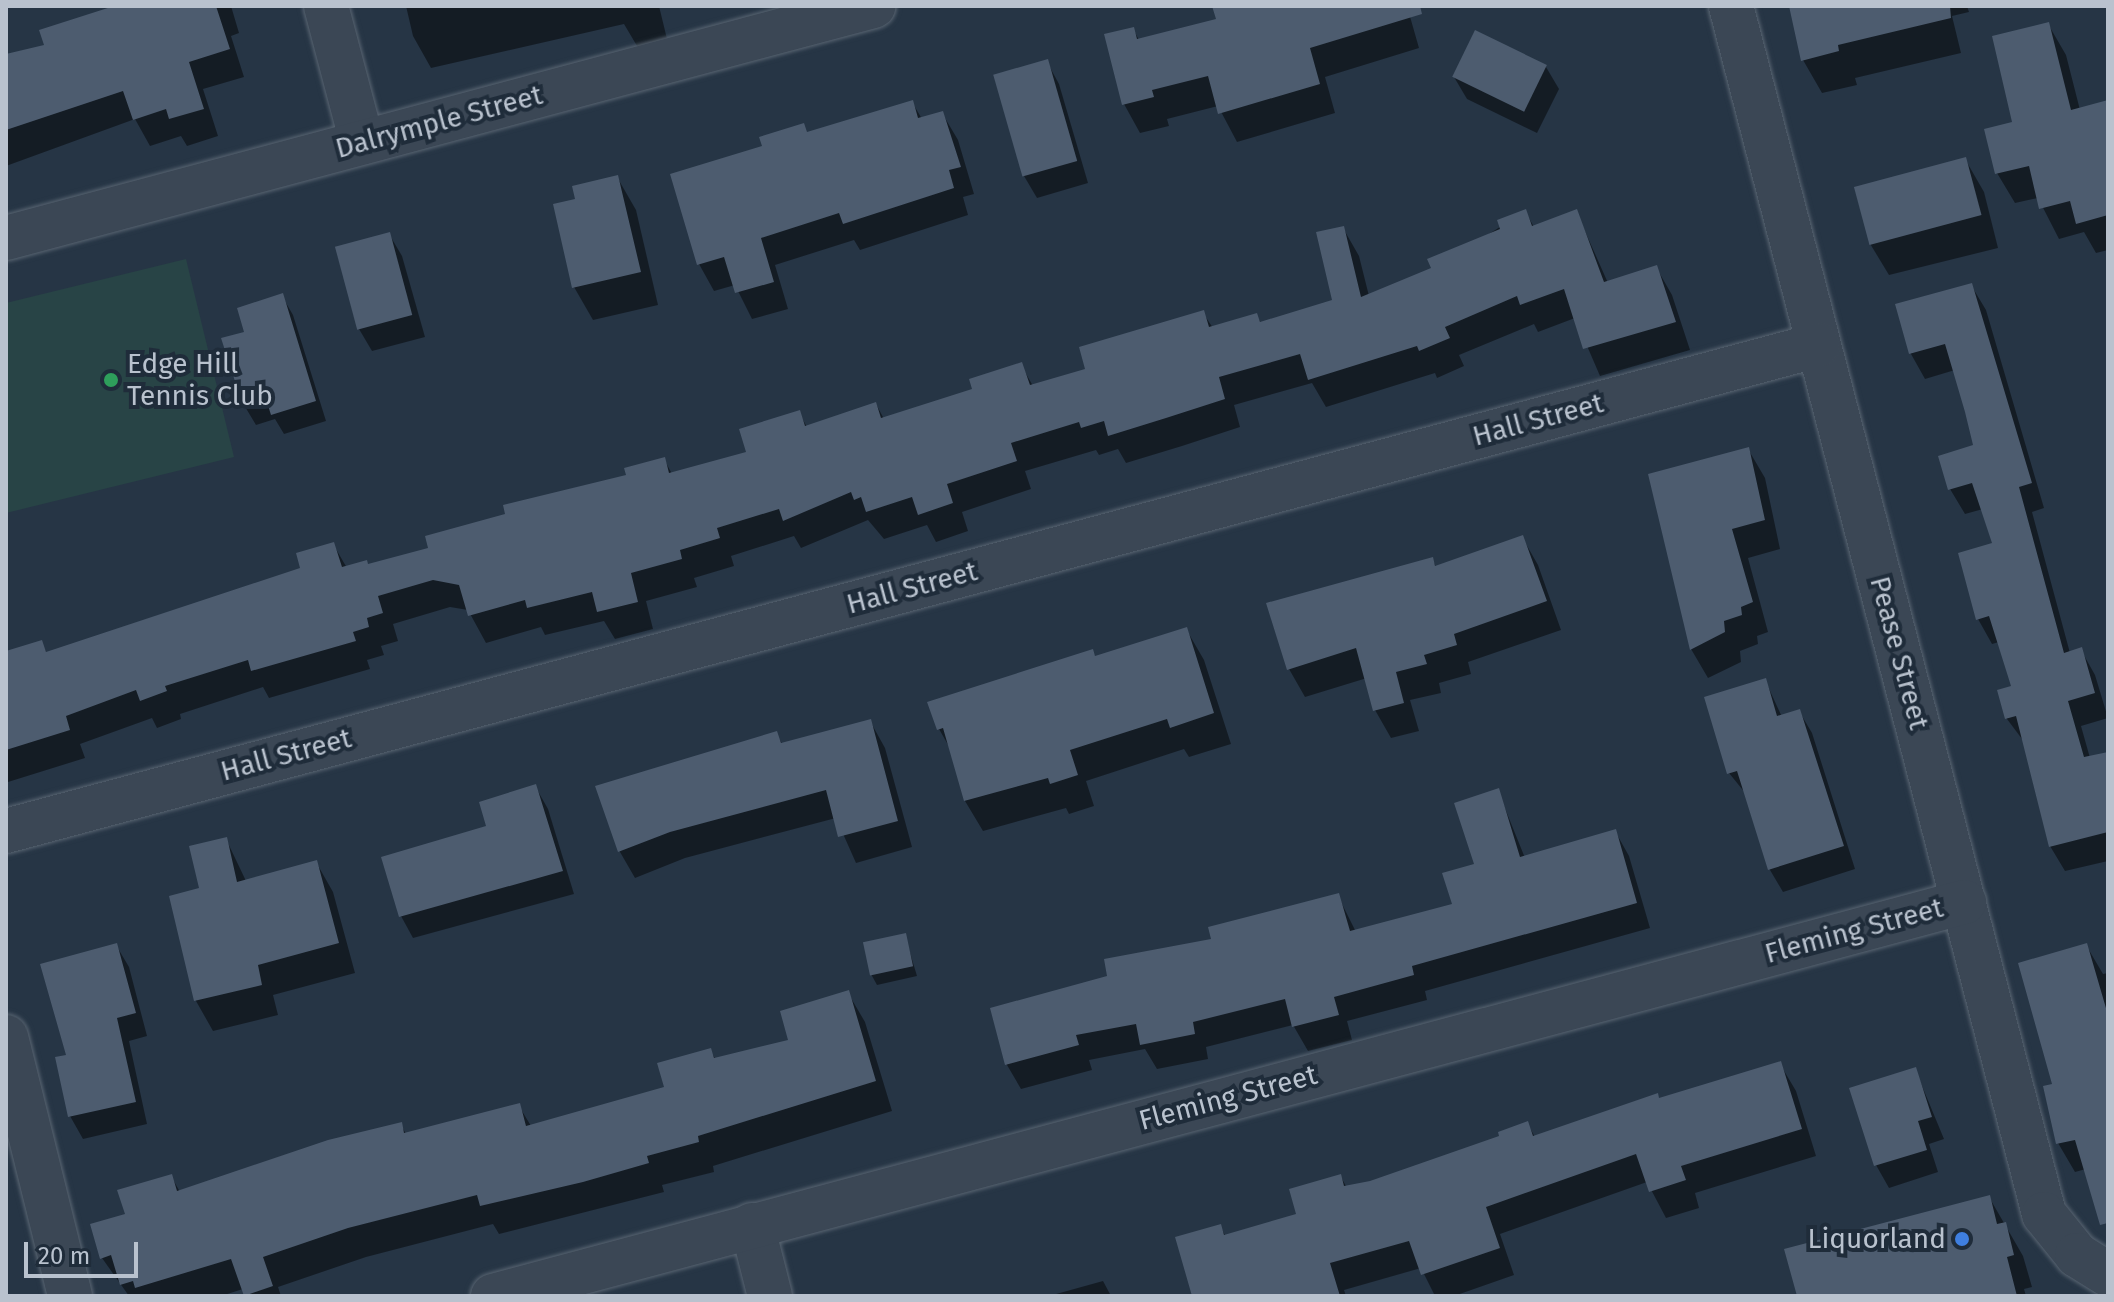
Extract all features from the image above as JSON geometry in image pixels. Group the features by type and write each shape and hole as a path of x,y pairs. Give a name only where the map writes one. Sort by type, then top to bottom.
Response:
{"street":[{"path":"326,6 362,142"},
{"name":"Dalrymple Street","path":"6,238 873,6"},
{"name":"Pease Street","path":"1731,6 2044,1214 2068,1247 2108,1274"},
{"name":"Hall Street","path":"6,831 1818,345"},
{"name":"Fleming Street","path":"493,1296 1964,902"},
{"path":"6,1037 70,1296"},
{"path":"752,1225 770,1296"}],"green space":[{"name":"Edge Hill Tennis Club","path":"186,259 234,457 6,513 6,303"}],"building":[{"path":"114,6 216,6 230,49 189,62 204,109 169,119 166,109 133,120 123,91 6,130 6,54 44,45 39,30"},
{"path":"1212,6 1420,6 1422,14 1310,48 1320,84 1218,114 1208,76 1152,90 1154,97 1122,105 1104,34 1134,27 1137,39 1216,19"},
{"path":"1789,6 1950,6 1951,18 1838,45 1839,51 1801,61"},
{"path":"2049,22 2071,110 2108,100 2108,215 2076,224 2070,201 2039,209 2029,166 1995,174 1984,129 2012,122 1992,36"},
{"path":"1475,30 1547,65 1524,112 1452,77"},
{"path":"1048,59 1077,161 1022,177 993,75"},
{"path":"913,100 918,118 943,111 961,167 949,170 954,188 843,224 839,213 761,238 774,282 735,293 724,257 697,265 670,174 762,146 759,137 804,123 807,132"},
{"path":"1966,157 1982,215 1869,245 1854,187"},
{"path":"618,175 641,272 572,288 553,204 575,199 572,186"},
{"path":"1526,209 1532,226 1577,209 1604,282 1657,265 1676,322 1583,349 1564,289 1520,305 1517,296 1445,327 1450,338 1419,351 1417,346 1308,380 1300,354 1219,377 1225,399 1108,436 1104,421 1081,428 1079,422 1011,443 1017,461 947,484 953,503 918,515 912,497 866,512 861,497 854,500 851,492 783,521 779,509 717,528 720,538 680,550 682,559 631,573 638,602 597,612 592,592 527,608 525,600 468,616 459,585 433,580 378,596 383,613 367,618 369,627 353,632 356,641 251,671 248,660 165,686 167,691 140,701 136,690 66,716 70,730 6,750 6,651 42,640 46,652 300,568 296,553 334,542 342,567 367,560 368,564 428,548 425,536 505,514 503,505 626,475 624,468 665,457 669,473 746,452 739,429 800,410 805,426 876,402 881,418 972,389 969,379 1022,362 1030,385 1085,369 1079,347 1204,310 1209,327 1257,313 1260,322 1332,300 1316,232 1344,226 1361,297 1431,268 1427,259 1500,229 1497,220"},
{"path":"390,232 412,315 357,330 335,247"},
{"path":"1972,283 2032,483 2019,487 2064,653 2082,647 2095,693 2068,701 2084,757 2108,752 2108,832 2049,847 2016,716 2005,719 1997,690 2011,686 1989,616 1976,620 1958,553 1992,543 1972,483 1948,490 1938,456 1973,445 1965,412 1945,344 1909,354 1895,304"},
{"path":"283,293 316,401 271,415 266,399 243,406 221,338 244,332 237,308"},
{"path":"1749,447 1765,520 1732,529 1753,602 1741,607 1742,615 1724,621 1725,632 1690,650 1648,474"},
{"path":"1523,535 1547,601 1454,634 1457,645 1424,655 1427,664 1396,672 1404,703 1373,711 1356,648 1287,670 1266,603 1433,557 1435,566"},
{"path":"1187,627 1214,713 1170,728 1167,719 1070,750 1078,775 1050,784 1048,778 964,801 943,728 937,730 927,702 1093,649 1095,656"},
{"path":"1766,678 1777,716 1800,709 1844,846 1768,870 1737,771 1727,774 1704,697"},
{"path":"871,719 898,821 838,837 826,790 670,832 618,852 595,786 777,731 781,743"},
{"path":"536,784 563,871 399,917 381,857 486,826 479,802"},
{"path":"1499,788 1520,857 1616,829 1637,903 1412,966 1414,975 1334,997 1339,1015 1292,1027 1285,999 1193,1022 1195,1034 1140,1045 1136,1024 1076,1035 1079,1045 1005,1065 990,1008 1107,976 1104,959 1211,939 1208,927 1339,893 1350,931 1452,904 1442,873 1474,864 1454,803"},
{"path":"227,837 237,882 317,860 339,943 258,965 262,985 194,1001 169,896 199,888 189,846"},
{"path":"906,933 913,966 870,975 863,942"},
{"path":"117,943 136,1013 117,1018 136,1102 68,1117 55,1057 66,1055 40,964"},
{"path":"2087,943 2108,1015 2108,1223 2100,1225 2075,1140 2056,1144 2043,1086 2052,1084 2018,963"},
{"path":"849,990 876,1081 698,1136 699,1142 647,1156 649,1163 480,1206 477,1195 348,1228 263,1257 273,1286 244,1296 231,1259 135,1288 133,1281 120,1285 111,1255 100,1259 90,1224 125,1214 117,1190 172,1174 177,1191 328,1140 402,1122 404,1133 520,1103 526,1126 664,1087 657,1063 711,1048 714,1058 788,1040 780,1011"},
{"path":"1781,1061 1802,1129 1681,1166 1686,1180 1649,1192 1636,1154 1486,1207 1500,1248 1421,1275 1409,1241 1330,1263 1340,1296 1192,1296 1175,1237 1221,1224 1224,1235 1296,1214 1289,1189 1341,1174 1344,1186 1370,1181 1499,1136 1498,1132 1528,1121 1533,1136 1658,1093 1659,1098"},
{"path":"1916,1067 1932,1117 1918,1121 1927,1150 1874,1166 1849,1088"},
{"path":"1990,1195 1997,1224 2006,1222 2014,1255 2007,1257 2017,1296 1797,1296 1784,1249"}],"place":[{"name":"Edge Hill Tennis Club","path":"111,380"},
{"name":"Liquorland","path":"1962,1239"}]}
